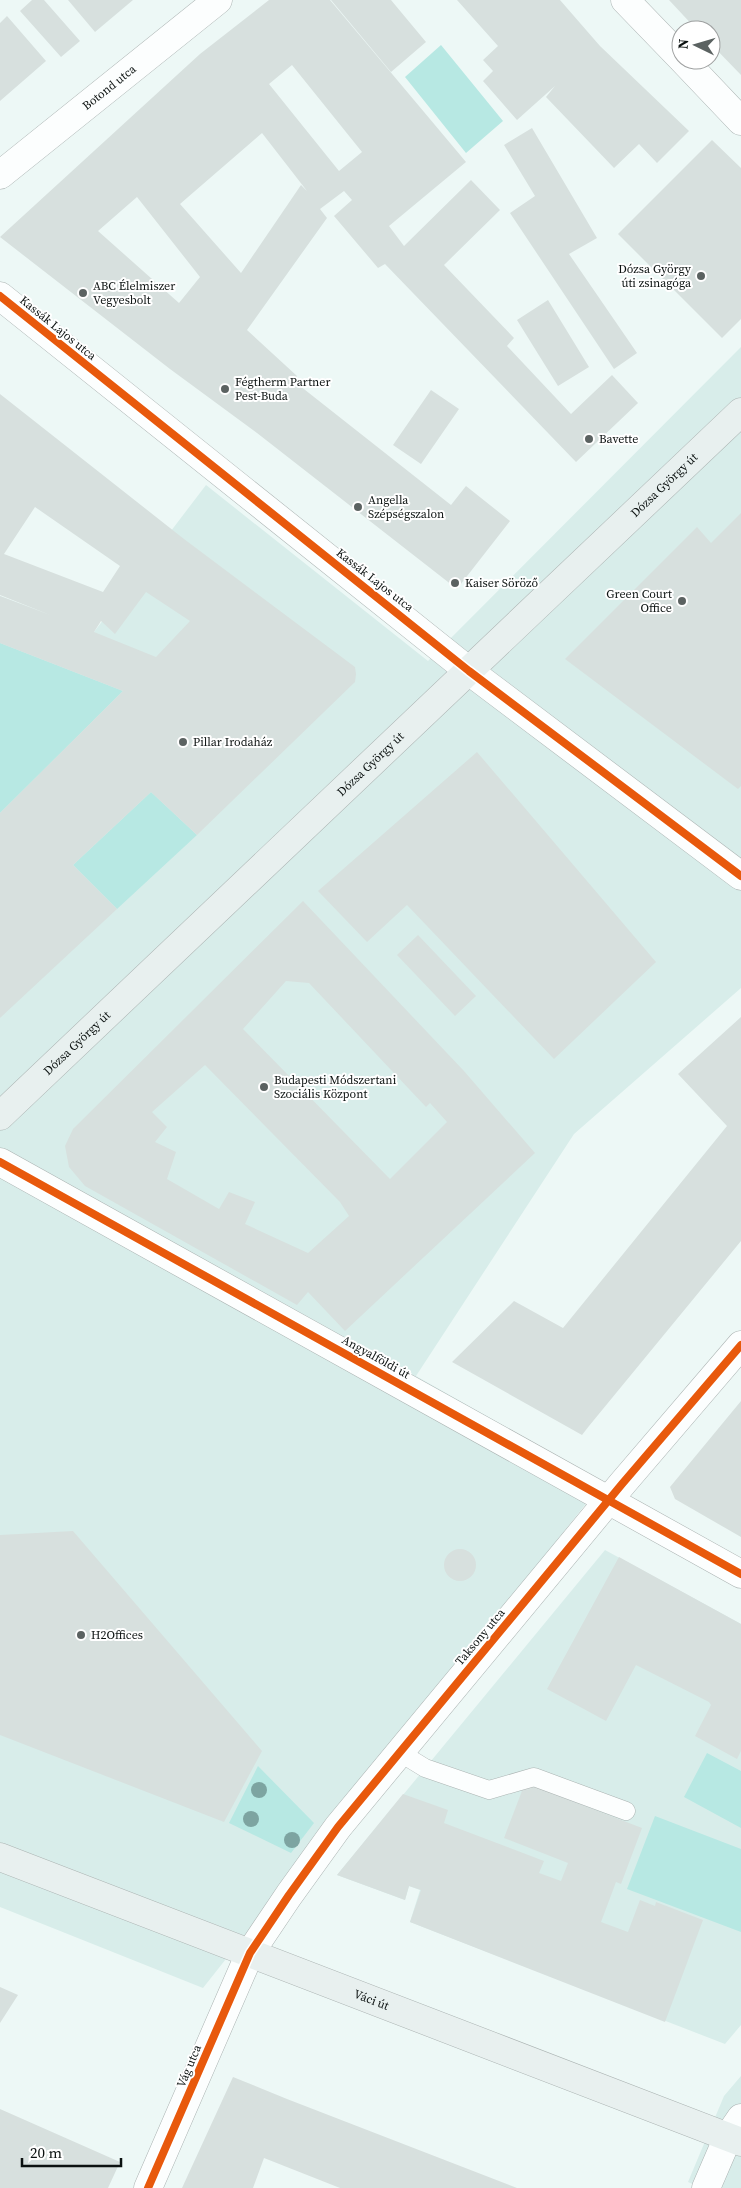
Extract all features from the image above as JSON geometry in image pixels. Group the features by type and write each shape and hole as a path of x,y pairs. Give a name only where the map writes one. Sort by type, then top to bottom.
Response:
{"main road":[{"name":"Dózsa György út","path":"0,1116 741,412"},
{"name":"Váci út","path":"0,1857 250,1954 737,2133"}],"street":[{"name":"Botond utca","path":"0,175 218,0"},
{"path":"625,0 671,48"},
{"path":"693,70 741,120"},
{"name":"Kassák Lajos utca","path":"0,296 469,671 741,876"},
{"name":"Angyalföldi út","path":"0,1162 741,1574"},
{"name":"Taksony utca","path":"250,1954 331,1836 609,1500 741,1345"},
{"name":"Vág utca","path":"148,2188 250,1954"},
{"path":"706,2188 737,2133"}],"lane":[{"path":"399,1752 425,1768 489,1790 534,1777 626,1811"}],"shaded area":[{"path":"441,45 503,121 466,153 405,77"},
{"path":"741,347 741,988 574,1134 416,1376 603,1482 203,1988 0,1907 0,596 94,632 206,485 428,661"},
{"path":"0,643 123,691 0,813"},
{"path":"151,792 197,835 117,909 73,865"},
{"path":"605,1550 741,1624 741,2025 725,2044 410,1922 420,1890 409,1886 405,1900 337,1875"},
{"path":"707,1753 741,1771 741,1828 684,1797"},
{"path":"258,1766 314,1823 291,1853 229,1823"},
{"path":"655,1816 741,1849 741,1932 627,1889"},
{"path":"741,2076 741,2188 701,2188 688,2182 724,2096"}],"building":[{"path":"32,0 44,0 80,41 61,57 20,11"},
{"path":"68,0 133,0 95,32"},
{"path":"269,0 330,0 466,162 389,226 404,246 471,180 500,210 444,265 514,338 507,346 571,414 612,375 638,403 576,462 385,264 378,268 334,216 352,200 344,191 320,209 327,218 247,330 297,376 295,382 451,505 466,486 510,521 457,589 257,433 170,369 0,237 200,54","holes":["292,65 362,152 339,171 269,84","262,133 307,191 301,185 241,273 180,204","137,197 200,277 179,303 98,231"]},
{"path":"331,0 391,0 426,42 391,72"},
{"path":"457,0 560,0 600,46 689,131 657,163 639,144 614,168 546,97 555,86 517,120 483,81 493,71 483,60 498,46"},
{"path":"669,0 741,0 741,75 721,54 721,20 688,20"},
{"path":"7,16 46,61 0,101 0,23"},
{"path":"532,128 597,238 569,254 637,353 614,369 510,213 535,196 504,145"},
{"name":"Dózsa György úti zsinagóga","path":"712,140 741,168 741,319 722,338 618,234"},
{"path":"548,300 589,367 558,386 517,320"},
{"path":"431,390 459,409 421,464 393,445"},
{"name":"Pillar Irodaház","path":"0,394 184,539 355,667 356,674 355,682 197,835 151,792 73,865 117,909 0,1018 0,813 123,691 0,643 0,596 50,615 0,595","holes":["35,507 120,566 103,592 4,554","146,592 190,621 156,657 94,632 101,621 115,634"]},
{"name":"Green Court Office","path":"741,513 741,786 738,789 565,659 697,527 711,543"},
{"path":"477,752 656,962 554,1059 407,905 367,942 318,891"},
{"name":"Budapesti Módszertani Szociális Központ","path":"303,901 464,1071 535,1153 345,1331 308,1292 297,1305 85,1186 69,1167 65,1146 73,1129","holes":["286,981 309,983 426,1107 430,1103 447,1122 390,1179 243,1029","205,1065 340,1202 349,1216 308,1253 245,1224 255,1202 229,1192 219,1209 167,1179 176,1152 155,1142 167,1127 152,1112"]},
{"path":"418,935 476,996 455,1016 397,955"},
{"path":"741,1017 741,1241 582,1435 452,1362 514,1301 563,1328 727,1126 678,1074"},
{"path":"741,1401 741,1537 675,1499 670,1487"},
{"name":"H2Offices","path":"73,1531 262,1751 224,1822 0,1735 0,1535"},
{"path":"460,1549 466,1550 471,1554 475,1559 475,1571 471,1576 466,1580 460,1581 454,1580 449,1576 445,1571 444,1565 445,1559 449,1554 454,1550"},
{"path":"619,1557 741,1624 741,1751 737,1759 695,1736 711,1705 709,1702 636,1665 606,1721 547,1689"},
{"path":"525,1783 642,1828 621,1884 616,1882 601,1922 628,1932 640,1900 655,1906 656,1902 703,1920 665,2022 410,1922 421,1890 409,1886 405,1900 337,1875 403,1794 448,1810 444,1823 544,1861 539,1873 561,1881 568,1863 504,1838"},
{"path":"0,1987 18,1995 0,2023"},
{"path":"233,2077 517,2188 340,2188 264,2158 253,2188 182,2188"},
{"path":"0,2109 120,2162 108,2188 0,2188"}],"cycle path":[{"path":"0,296 469,671 741,876"},
{"path":"0,1162 741,1574"},
{"path":"148,2188 250,1953 289,1895 338,1827 622,1484 741,1345"}],"place":[{"name":"Dózsa György úti zsinagóga","path":"701,276"},
{"name":"ABC Élelmiszer Vegyesbolt","path":"83,293"},
{"name":"Fégtherm Partner Pest-Buda","path":"225,389"},
{"name":"Bavette","path":"589,439"},
{"name":"Angella Szépségszalon","path":"358,507"},
{"name":"Kaiser Söröző","path":"455,583"},
{"name":"Green Court Office","path":"682,601"},
{"name":"Pillar Irodaház","path":"183,742"},
{"name":"Budapesti Módszertani Szociális Központ","path":"264,1087"},
{"name":"H2Offices","path":"81,1635"}]}
